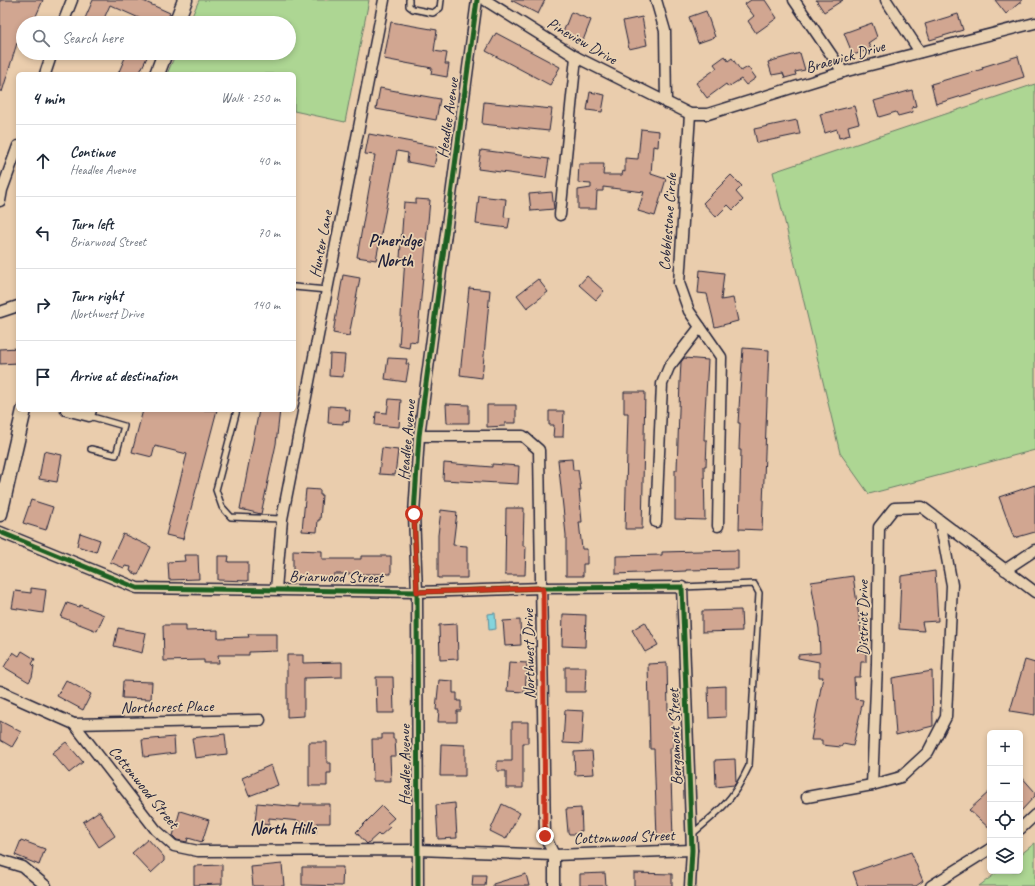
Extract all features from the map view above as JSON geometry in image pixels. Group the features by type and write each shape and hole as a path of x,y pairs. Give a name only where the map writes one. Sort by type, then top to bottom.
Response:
{"street":[{"path":"66,16 72,0"},
{"path":"179,16 185,0"},
{"name":"Hunter Lane","path":"276,589 282,519 384,0"},
{"name":"Headlee Avenue","path":"418,886 417,592 414,514 419,436 477,0"},
{"name":"Pineview Drive","path":"485,0 576,57 666,103"},
{"path":"656,0 665,31 666,103"},
{"path":"794,0 843,72"},
{"path":"886,0 920,52"},
{"name":"Braewick Drive","path":"666,103 690,114 708,114 843,72 1035,23"},
{"path":"560,215 576,57"},
{"path":"45,72 49,60"},
{"path":"158,72 162,60"},
{"name":"Cobblestone Circle","path":"690,114 679,283 689,311 721,357 718,526"},
{"path":"0,201 2,190 16,152"},
{"path":"0,312 16,307"},
{"path":"656,522 662,384 669,367 700,327"},
{"path":"0,514 24,412"},
{"name":"Northwest Drive","path":"419,436 524,436 540,450 543,588 545,836 554,855 554,886"},
{"name":"District Drive","path":"872,785 878,664 879,527 894,508 922,507 1035,592"},
{"path":"807,796 872,785 901,777 928,752 946,717 952,585 940,521"},
{"name":"Briarwood Street","path":"0,532 137,588 417,592 543,588 682,587"},
{"path":"1005,570 1035,550"},
{"name":"Bergamont Street","path":"682,587 692,850 690,886"},
{"name":"Cottonwood Street","path":"0,691 74,724 156,830 174,846 198,851 418,850 554,855 692,850"},
{"name":"Northcrest Place","path":"74,724 260,720"},
{"path":"1023,826 1035,815"},
{"path":"931,886 987,851"},
{"path":"0,860 23,867 46,886"}],"lane":[{"path":"409,0 409,6 412,9 433,13 440,8 441,0"},
{"path":"296,287 327,290"},
{"path":"236,412 216,490 222,507 231,517 282,519"},
{"path":"90,413 124,426 116,455 91,449"},
{"path":"682,587 754,584 759,592 749,766 738,788 723,808 691,834"}],"green space":[{"path":"199,0 369,0 345,122 296,111 296,72 168,72 173,60 296,60 296,16 192,16"},
{"path":"1035,84 1035,450 869,494 840,453 773,172"},
{"path":"1035,843 1035,886 979,886 995,874 1023,874 1023,853"}],"water":[{"path":"495,613 496,629 489,630 488,614"}],"building":[{"path":"0,0 43,0 36,16 16,16 16,46 2,92 0,91"},
{"path":"93,0 141,0 170,13 168,16 134,16 110,5 105,16 86,16"},
{"path":"511,0 545,0 538,14"},
{"path":"751,0 765,0 777,18 756,33 748,21 754,16 745,4"},
{"path":"816,0 843,0 824,12"},
{"path":"995,0 1023,0 1006,14"},
{"path":"706,11 715,37 698,43 689,17"},
{"path":"571,12 591,20 582,43 562,35"},
{"path":"958,14 963,30 930,40 925,24"},
{"path":"642,17 647,45 629,49 623,21"},
{"path":"391,22 437,30 434,51 447,53 445,64 449,64 447,77 431,74 432,68 384,59"},
{"path":"872,23 877,37 868,43 871,49 853,55 844,33"},
{"path":"496,33 560,67 550,85 486,51"},
{"path":"800,53 805,70 795,72 796,75 785,78 783,73 772,75 768,62"},
{"path":"725,56 728,61 732,58 741,71 748,67 756,78 746,85 741,79 728,87 726,84 707,98 696,83 717,68 714,64"},
{"path":"1018,56 1024,77 936,104 931,84 983,69 982,67"},
{"path":"124,60 146,60 140,72 119,72"},
{"path":"380,88 440,99 436,120 376,109"},
{"path":"912,90 916,106 912,107 913,112 898,116 896,112 879,117 874,101"},
{"path":"590,92 605,95 602,112 587,110"},
{"path":"484,102 552,109 549,131 482,124"},
{"path":"854,106 859,123 848,126 850,135 839,138 837,129 825,133 820,114"},
{"path":"797,120 800,134 757,143 754,129"},
{"path":"641,129 659,131 658,147 653,146 651,174 666,179 655,216 638,211 644,192 603,187 603,191 597,191 596,209 578,209 578,190 591,188 591,184 578,183 579,164 604,164 603,175 622,175 623,171 625,172 625,158 638,159"},
{"path":"369,134 438,147 434,167 407,162 408,153 397,151 376,260 357,257 375,155 365,154"},
{"path":"481,150 549,159 546,178 478,169"},
{"path":"731,175 742,186 736,192 743,200 733,210 728,205 716,217 703,203"},
{"path":"552,192 554,209 531,211 529,194"},
{"path":"479,196 506,199 504,217 510,218 508,228 476,224"},
{"path":"416,199 430,200 417,342 410,341 409,348 399,346 405,258 400,258 404,202 416,203"},
{"path":"700,270 724,273 721,300 733,298 738,321 715,327 707,294 698,293"},
{"path":"343,275 360,278 349,336 333,333"},
{"path":"587,276 604,291 596,300 579,285"},
{"path":"538,279 548,292 527,308 517,295"},
{"path":"469,288 490,290 482,378 460,375"},
{"path":"16,348 16,363 0,364 0,349"},
{"path":"743,348 769,350 762,530 739,529 741,450 739,450 740,423 738,423"},
{"path":"330,354 345,355 343,377 329,376"},
{"path":"388,358 407,359 406,364 409,364 406,382 385,379"},
{"path":"684,358 708,360 704,440 707,440 706,466 704,466 705,520 675,519 675,470 677,470 681,362"},
{"path":"624,392 645,392 642,529 625,529 628,413 624,413"},
{"path":"389,399 401,400 399,427 375,425 376,412 387,413"},
{"path":"446,404 469,405 469,423 447,423"},
{"path":"487,405 516,405 516,423 505,423 505,426 487,427"},
{"path":"329,406 345,407 344,409 350,410 349,422 343,421 343,424 328,423"},
{"path":"549,411 564,411 563,437 553,437 554,425 549,425"},
{"path":"142,412 216,412 183,539 166,535 187,454 155,446 152,457 132,452"},
{"path":"259,412 280,412 276,444 261,514 240,509"},
{"path":"382,448 398,450 395,475 379,474"},
{"path":"44,451 62,455 57,482 39,479"},
{"path":"572,459 573,470 578,470 581,490 579,490 582,522 579,522 582,549 587,549 587,564 583,564 583,576 566,576 566,535 558,460"},
{"path":"444,463 492,467 492,464 519,466 518,484 443,480"},
{"path":"1035,485 1035,532 1014,538 999,497"},
{"path":"306,489 320,490 320,495 322,495 320,520 318,520 317,532 302,531"},
{"path":"31,500 53,507 46,530 23,523"},
{"path":"506,508 524,508 523,546 526,546 525,575 505,575"},
{"path":"441,510 457,512 453,545 467,546 467,578 438,578 438,535"},
{"path":"80,533 100,540 96,552 77,546"},
{"path":"123,534 151,547 138,575 130,571 131,567 125,566 124,568 110,562"},
{"path":"293,550 322,551 322,559 361,559 361,556 391,556 391,574 334,574 334,578 293,578"},
{"path":"738,550 738,569 616,574 616,556 662,555 662,552"},
{"path":"184,555 198,555 199,579 169,580 168,562 185,561"},
{"path":"218,556 229,556 228,562 248,562 248,581 218,580"},
{"path":"935,571 938,621 922,622 924,631 899,629 901,576"},
{"path":"853,576 862,637 862,652 866,653 866,662 861,662 860,677 854,677 855,699 863,700 853,746 843,744 841,747 822,745 822,740 811,740 823,677 819,677 819,662 798,658 798,655 820,653 819,629 811,582"},
{"path":"31,588 46,590 43,613 12,608 15,591 31,593"},
{"path":"67,603 79,607 80,605 104,615 97,631 61,617"},
{"path":"741,610 742,631 702,632 702,611"},
{"path":"563,614 586,615 585,647 562,646"},
{"path":"520,620 521,645 505,646 503,621"},
{"path":"645,622 658,645 645,652 632,630"},
{"path":"457,624 458,659 440,660 439,625"},
{"path":"163,625 186,625 186,631 218,630 218,638 249,637 248,634 277,634 277,651 249,652 249,655 218,655 219,663 204,663 204,660 164,661"},
{"path":"118,628 146,633 142,653 114,646"},
{"path":"22,651 35,659 32,664 34,666 32,677 29,682 4,667 13,652 19,656"},
{"path":"287,655 303,655 303,663 342,662 342,677 304,678 304,716 287,717"},
{"path":"1025,660 1035,663 1035,715 1010,711"},
{"path":"509,662 527,663 525,692 507,691"},
{"path":"667,663 668,711 672,711 673,748 670,748 673,838 657,838 654,749 650,749 648,664"},
{"path":"565,667 586,667 585,692 565,692"},
{"path":"932,671 933,726 896,735 892,678"},
{"path":"376,677 393,677 394,713 377,713"},
{"path":"66,680 91,694 83,710 57,696"},
{"path":"439,680 453,681 453,693 457,693 457,701 461,701 461,711 457,711 457,722 438,722 439,710 436,710"},
{"path":"123,681 152,682 151,699 122,698"},
{"path":"726,686 726,717 709,718 708,687"},
{"path":"565,710 584,711 582,744 563,743"},
{"path":"0,721 21,732 12,747 0,740"},
{"path":"512,722 528,722 528,743 523,743 523,788 506,788 506,771 497,771 497,761 512,761"},
{"path":"225,734 227,754 195,758 192,738"},
{"path":"382,734 393,734 393,739 395,739 396,756 390,756 391,781 373,781 372,739 382,739"},
{"path":"174,737 175,753 144,757 142,740"},
{"path":"66,742 83,762 69,773 52,753"},
{"path":"309,742 327,742 327,763 331,763 331,773 327,773 327,786 309,786"},
{"path":"441,744 465,745 465,776 440,776"},
{"path":"592,751 594,774 575,775 574,752"},
{"path":"735,759 736,783 734,785 716,787 715,760"},
{"path":"271,765 278,785 249,796 242,778"},
{"path":"1023,778 1035,792 1035,796 1023,809"},
{"path":"987,794 987,826 969,810"},
{"path":"257,803 300,807 300,804 330,804 330,823 317,823 316,833 299,833 299,821 269,818 269,825 255,823"},
{"path":"455,803 457,838 438,839 436,805"},
{"path":"502,804 520,813 506,839 490,831"},
{"path":"382,806 394,818 387,824 390,827 380,836 378,834 367,844 356,832"},
{"path":"581,808 582,831 579,831 579,834 569,834 566,809"},
{"path":"99,811 115,836 99,847 83,822"},
{"path":"180,811 209,820 202,842 188,838 187,842 177,840 173,836"},
{"path":"148,839 164,857 164,861 151,873 132,853"},
{"path":"21,840 45,849 39,865 15,855"},
{"path":"911,852 923,881 916,886 858,886 853,872"},
{"path":"282,864 284,886 253,886 251,867"},
{"path":"222,865 222,884 194,885 194,866"},
{"path":"302,867 343,867 342,886 302,885"},
{"path":"605,873 606,886 580,886 580,874"},
{"path":"634,873 672,874 672,886 634,886"},
{"path":"526,874 529,886 493,886 493,884"},
{"path":"473,875 486,875 485,886 472,886"}],"cycle path":[{"path":"418,886 417,592 414,514 419,436 477,0"},
{"path":"0,532 137,588 417,592 543,588 682,587 692,850 690,886"}],"district":[{"name":"Pineridge North","path":"395,250"},
{"name":"North Hills","path":"283,828"}],"route":[{"path":"414,514 417,592 543,588 545,836"}]}
